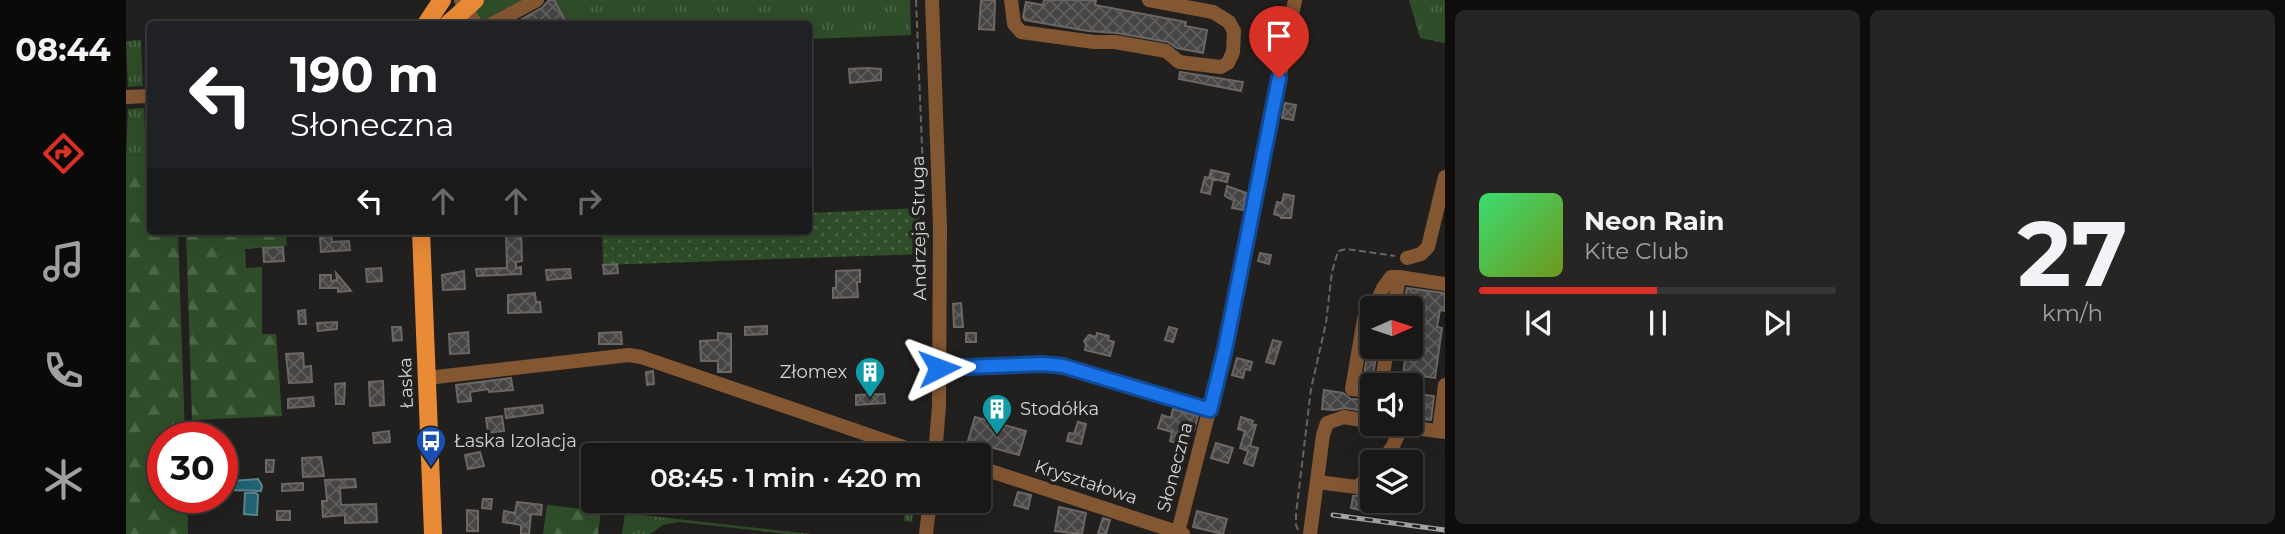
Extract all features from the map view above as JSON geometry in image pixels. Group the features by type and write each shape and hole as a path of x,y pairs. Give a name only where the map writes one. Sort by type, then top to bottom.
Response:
{"main road":[{"path":"428,21 442,0"},
{"path":"454,21 472,11"},
{"name":"Łaska","path":"421,235 433,534"}],"street":[{"path":"498,21 537,0"},
{"name":"Andrzeja Struga","path":"932,0 940,227 939,406 936,443"},
{"path":"1011,0 1014,24 1021,32 1094,42 1115,42 1166,51 1179,62 1213,67 1228,64 1233,52 1234,31 1221,15 1149,0"},
{"name":"Słoneczna","path":"1180,533 1225,349 1295,0"},
{"path":"126,97 147,96"},
{"path":"1407,258 1421,254 1428,247 1445,177"},
{"path":"1396,296 1399,277"},
{"path":"1380,296 1391,278 1445,284"},
{"path":"1360,342 1352,389 1360,390"},
{"path":"427,378 629,355 892,443"},
{"path":"939,368 1043,364 1063,366 1210,410"},
{"path":"1423,429 1442,432 1445,385"},
{"path":"1310,534 1323,435 1327,423 1344,418 1360,420"},
{"name":"Kryształowa","path":"991,471 1180,533"},
{"path":"1317,482 1357,487 1360,485"},
{"path":"926,534 928,513"}],"path":[{"path":"916,0 927,278"},
{"path":"1300,534 1296,525 1296,514 1311,389 1338,251 1346,249 1407,258"}],"green space":[{"path":"484,0 528,0 485,21 472,11"},
{"path":"554,0 910,0 911,35 812,39 812,21 565,21"},
{"path":"1409,0 1445,0 1445,43 1420,38"},
{"path":"141,40 143,86 128,87 126,41"},
{"path":"144,108 146,155 126,156 128,109"},
{"path":"147,155 147,235 178,235 184,422 147,422 147,513 187,513 188,534 126,534 126,156"},
{"path":"919,208 921,254 603,265 602,235 812,235 812,213"},
{"path":"186,235 286,235 287,246 245,249 246,268 262,267 262,334 276,334 282,416 192,420"},
{"path":"547,505 581,509 581,513 601,513 598,534 543,534"},
{"path":"625,513 811,534 679,522 663,525 650,534 622,534"},
{"path":"905,513 913,513 912,522 904,521"}],"water":[{"path":"258,479 262,486 261,491 238,490 238,481"},
{"path":"245,493 258,495 257,515 244,514"}],"building":[{"path":"549,0 554,0 565,21 520,20 542,8"},
{"path":"981,0 995,0 994,30 979,29"},
{"path":"1044,0 1096,0 1095,5 1186,22 1185,26 1207,30 1203,53 1177,48 1168,42 1025,20 1023,17 1026,2 1043,5"},
{"path":"849,69 881,69 881,80 850,83"},
{"path":"1180,72 1243,82 1241,91 1179,79"},
{"path":"1285,103 1296,105 1293,120 1282,118"},
{"path":"1211,170 1229,174 1227,182 1209,178"},
{"path":"1205,177 1213,179 1210,194 1201,192"},
{"path":"1227,186 1246,193 1243,210 1232,208 1234,201 1225,196"},
{"path":"1284,194 1294,196 1291,218 1281,218 1274,214 1277,202 1282,203"},
{"path":"506,235 521,235 522,261 516,262 516,268 521,267 521,274 477,276 476,269 507,268"},
{"path":"331,236 332,242 349,241 350,250 321,252 320,237"},
{"path":"283,247 284,261 264,262 263,248"},
{"path":"1260,253 1271,255 1269,264 1258,261"},
{"path":"617,264 618,273 604,274 603,265"},
{"path":"381,268 382,281 367,282 366,269"},
{"path":"570,269 571,278 547,280 546,270"},
{"path":"860,270 860,282 857,282 858,297 833,298 836,271"},
{"path":"464,271 465,289 443,290 442,275"},
{"path":"336,273 351,291 338,292 338,288 320,288 320,275 331,275 331,281 337,280"},
{"path":"1407,288 1445,293 1445,311 1440,310 1437,327 1442,328 1435,378 1423,376 1423,373 1403,373 1405,359 1423,359 1423,296 1406,296"},
{"path":"535,293 541,312 508,313 508,295"},
{"path":"961,303 963,327 954,327 953,304"},
{"path":"305,310 306,324 299,324 298,311"},
{"path":"337,322 337,329 318,331 317,323"},
{"path":"767,326 767,334 745,335 745,327"},
{"path":"392,327 401,327 402,340 393,341"},
{"path":"1169,327 1177,329 1173,342 1165,340"},
{"path":"468,332 469,353 450,354 449,334"},
{"path":"621,332 622,344 599,344 599,333"},
{"path":"718,333 731,334 731,372 718,372 718,361 701,361 700,341 718,340"},
{"path":"966,333 976,333 976,342 966,342"},
{"path":"1097,333 1109,336 1108,340 1114,342 1110,356 1085,350 1084,341 1089,335 1096,337"},
{"path":"1273,340 1281,342 1274,364 1266,362"},
{"path":"303,353 304,367 311,366 312,382 289,383 286,354"},
{"path":"1237,358 1252,362 1250,370 1245,369 1243,378 1232,375"},
{"path":"1367,359 1376,359 1373,373 1364,373"},
{"path":"653,371 654,384 647,385 646,372"},
{"path":"511,378 513,390 489,392 488,389 470,392 471,401 458,402 456,385"},
{"path":"383,381 384,405 370,406 369,382"},
{"path":"345,383 344,404 336,404 335,384"},
{"path":"1324,390 1360,399 1360,410 1322,409"},
{"name":"Złomex","path":"884,394 885,403 856,405 856,395"},
{"path":"1423,395 1434,396 1431,420 1423,419"},
{"path":"313,397 314,406 288,408 288,399"},
{"path":"542,405 543,413 506,418 505,409"},
{"path":"1173,409 1198,416 1194,431 1187,429 1183,445 1170,441 1172,432 1158,428 1162,415 1171,418"},
{"path":"502,416 504,431 488,433 486,418"},
{"name":"Stodółka","path":"975,417 1026,431 1019,455 991,447 991,443 968,441"},
{"path":"1241,417 1253,421 1252,424 1256,425 1250,446 1258,448 1253,466 1244,463 1248,451 1240,448 1245,431 1238,429"},
{"path":"1078,422 1086,424 1081,444 1067,441 1069,433 1074,434"},
{"path":"389,431 390,442 374,443 373,433"},
{"path":"1216,443 1233,448 1228,463 1211,458"},
{"path":"480,452 484,466 468,469 465,455"},
{"path":"321,457 324,476 303,477 302,458"},
{"path":"266,460 274,460 273,472 266,472"},
{"path":"355,479 356,487 340,488 341,505 376,504 377,522 345,523 345,515 323,517 322,501 327,501 325,480"},
{"path":"303,483 303,490 282,491 282,484"},
{"path":"1018,492 1031,495 1028,509 1014,505"},
{"path":"1360,495 1360,510 1351,508 1353,496"},
{"path":"483,499 492,499 491,509 482,508"},
{"path":"517,502 542,505 541,515 531,514 529,534 521,534 521,525 503,522 504,511 515,513"},
{"path":"1059,507 1086,513 1082,534 1055,531"},
{"path":"467,510 478,511 478,531 467,531"},
{"path":"277,511 290,511 290,520 277,520"},
{"path":"1197,511 1227,519 1223,534 1193,527"},
{"path":"1103,518 1110,520 1106,534 1098,534"}],"railway":[{"path":"1333,515 1445,530"}],"place":[{"name":"Złomex","path":"870,399"},
{"name":"Stodółka","path":"997,436"},
{"name":"Łaska Izolacja","path":"431,468"}],"route":[{"path":"939,368 1043,364 1063,366 1210,410 1225,349 1279,78"}]}
